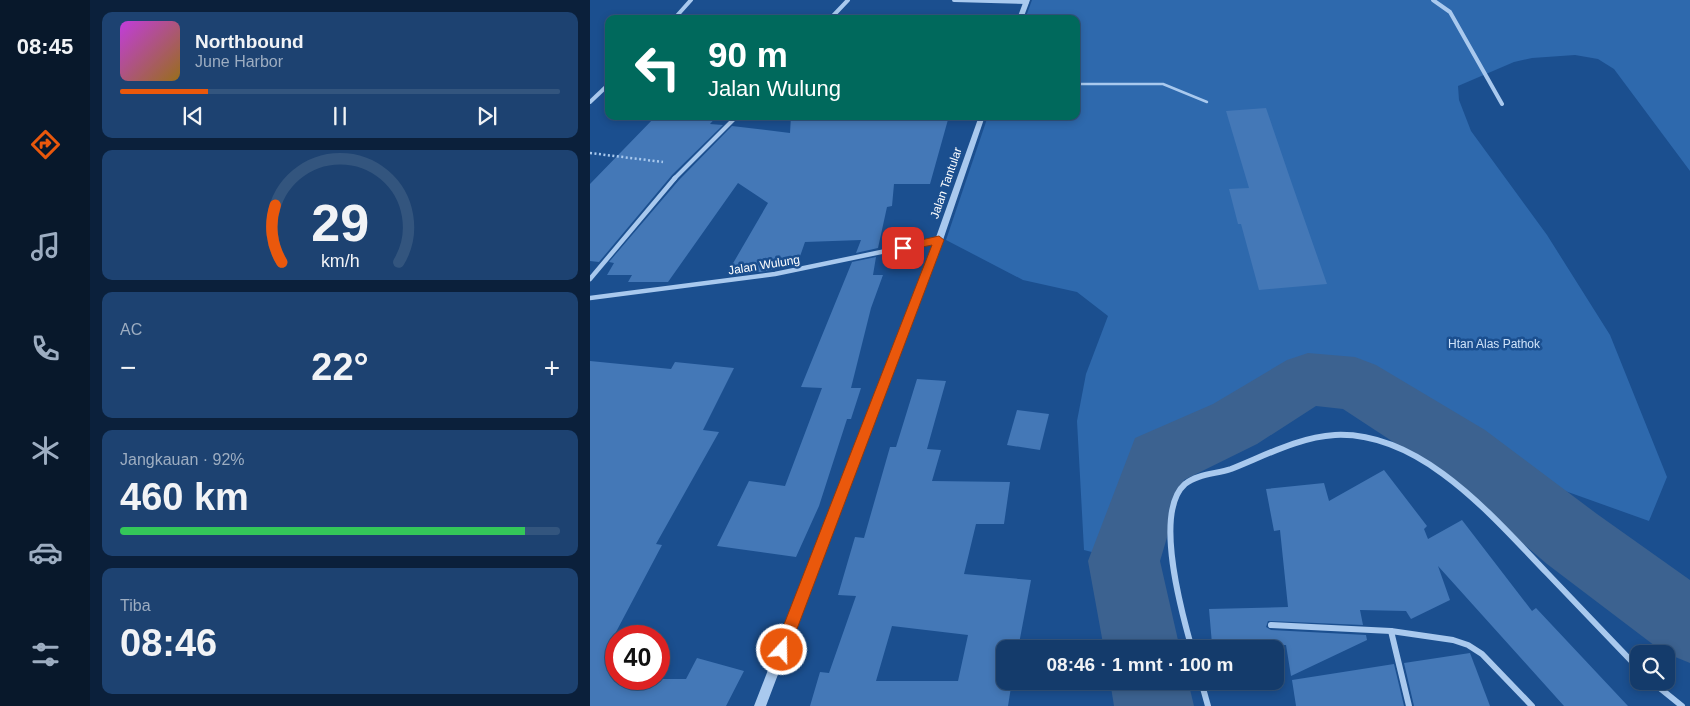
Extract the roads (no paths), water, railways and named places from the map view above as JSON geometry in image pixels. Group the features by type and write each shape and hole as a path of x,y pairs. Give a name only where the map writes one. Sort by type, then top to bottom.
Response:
{"street":[{"path":"678,15 691,0"},
{"path":"834,15 848,0"},
{"path":"954,0 1027,1 1022,15"},
{"path":"1433,0 1450,12 1502,104"},
{"path":"590,102 605,88"},
{"path":"590,279 667,186 733,120"},
{"name":"Jalan Tantular","path":"760,706 939,240 981,120"},
{"name":"Jalan Wulung","path":"590,298 775,274 939,240"},
{"path":"1190,640 1169,537 1170,518 1178,493 1190,480 1219,473 1291,445 1336,435 1360,436 1390,443 1448,479 1481,504 1630,659"},
{"path":"1271,625 1391,631 1453,640 1468,645 1482,654 1532,706"},
{"path":"1391,631 1409,706"},
{"path":"1204,690 1208,706"},
{"path":"1662,690 1682,706"}],"lane":[{"path":"1080,84 1163,84 1207,102"}],"waterway":[{"path":"1140,640 1124,561 1158,460 1235,424 1308,379 1355,384 1462,451 1572,539 1690,625"},
{"path":"1151,690 1154,706"}],"park label":[{"name":"Htan Alas Pathok","path":"1494,344"}]}
